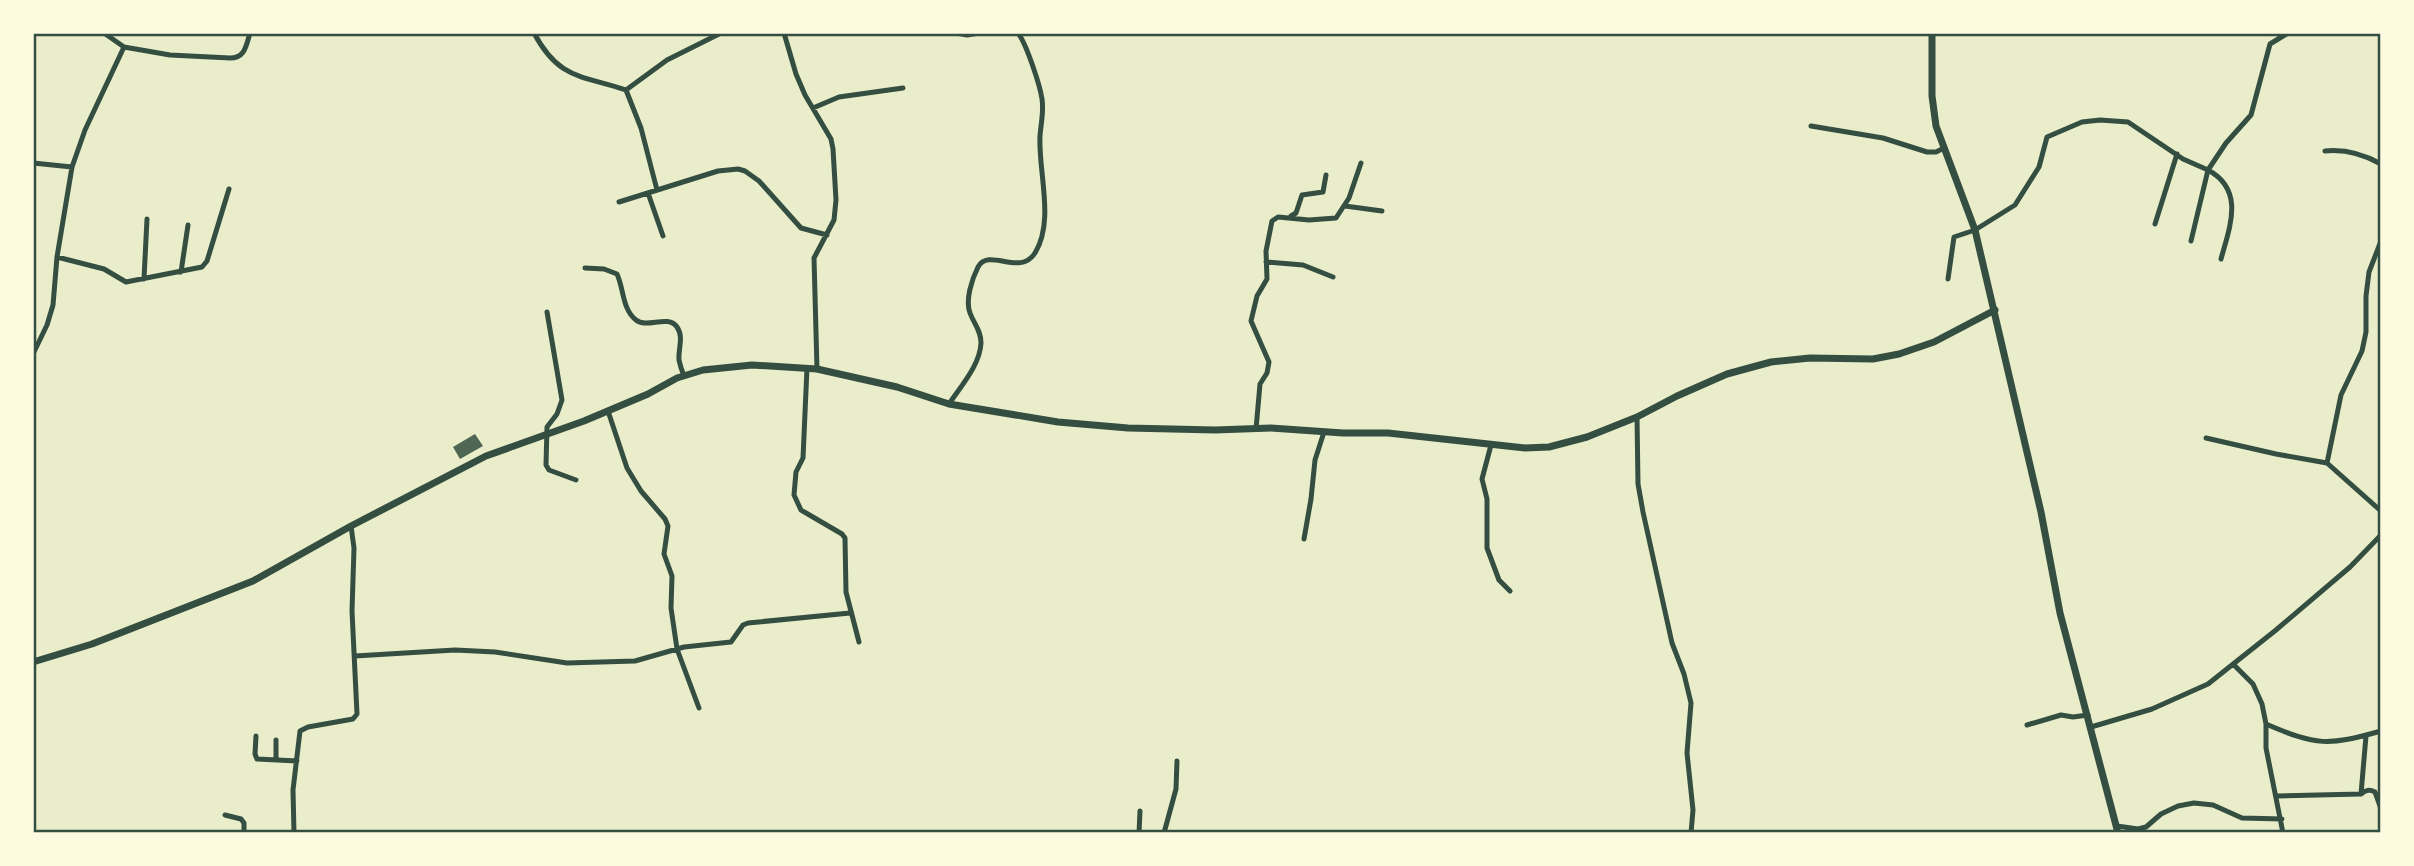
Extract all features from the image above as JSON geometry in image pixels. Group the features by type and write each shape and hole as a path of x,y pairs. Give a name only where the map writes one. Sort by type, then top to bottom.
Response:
{"street":[{"path":"104,33 124,47 170,55 236,58 243,54 250,33"},
{"path":"534,33 543,50 560,68 572,75 596,79 626,90 641,128 657,190"},
{"path":"626,90 667,60 721,33"},
{"path":"784,33 796,74 834,149 834,220 814,258 817,369"},
{"path":"956,33 979,33"},
{"path":"949,404 978,358 981,346 980,331 969,313 968,304 979,266 983,261 991,259 1011,264 1023,262 1036,252 1042,233 1042,97 1018,33"},
{"path":"1933,33 1932,96 1936,126 1975,230 2040,512 2060,613 2118,829 2146,827 2161,814 2178,806 2194,803 2213,805 2242,818 2282,819"},
{"path":"2191,241 2208,170 2226,143 2251,115 2270,44 2288,33"},
{"path":"33,354 53,305 57,257 72,167 85,130 124,47"},
{"path":"813,108 839,97 903,88"},
{"path":"1948,279 1952,241 1958,234 1975,230 2015,205 2041,163 2047,137 2082,122 2100,120 2128,122 2225,183 2230,195 2232,218 2221,259"},
{"path":"1811,126 1883,138 1927,152 1944,148"},
{"path":"2325,151 2352,152 2381,164"},
{"path":"2155,224 2177,154"},
{"path":"33,163 72,167"},
{"path":"1256,429 1260,384 1267,373 1269,362 1251,321 1257,296 1267,279 1266,242 1272,222 1278,217 1329,220 1336,218 1345,206 1362,163"},
{"path":"619,202 718,171 745,171 766,188 801,228 827,235"},
{"path":"1288,218 1296,213 1302,195 1323,192 1326,175"},
{"path":"57,257 104,269 126,282 202,267 229,189"},
{"path":"648,193 663,236"},
{"path":"1345,206 1382,211"},
{"path":"144,279 147,219"},
{"path":"181,272 188,225"},
{"path":"2327,463 2341,396 2362,351 2366,332 2369,272 2381,241"},
{"path":"1266,262 1303,265 1334,277"},
{"path":"586,268 604,269 617,274 627,309 637,321 646,324 663,321 674,324 681,341 679,356 684,376"},
{"path":"33,662 92,644 253,581 351,526 486,456 608,411 703,370 752,365 817,369 897,387 949,404 1046,420 1128,428 1388,433 1525,448 1549,447 1587,437 1637,417 1727,374 1771,362 1810,358 1873,359 1899,354 1934,342 1995,310"},
{"path":"547,312 562,400 557,414 547,427 547,468 576,480"},
{"path":"807,368 803,458 796,472 794,495 801,510 845,538 846,592 859,642"},
{"path":"608,411 627,468 668,526 664,555 672,576 671,608 677,649 699,708"},
{"path":"1637,417 1638,485 1643,512 1672,643 1691,703 1687,753 1693,810 1691,833"},
{"path":"1304,539 1315,460 1324,432"},
{"path":"2206,438 2327,463 2381,511"},
{"path":"1490,444 1482,479 1487,499 1488,548 1499,580 1510,591"},
{"path":"294,833 293,790 300,731 303,728 356,717 358,710 352,611 354,548 351,526"},
{"path":"2091,727 2152,709 2208,684 2350,567 2381,536"},
{"path":"355,656 455,650 495,652 568,663 635,661 677,649 731,642 743,625 850,613"},
{"path":"2234,665 2259,693 2266,724 2266,748 2283,833"},
{"path":"2027,725 2061,715 2088,715"},
{"path":"2266,724 2322,743 2381,731"},
{"path":"256,736 256,757 297,761"},
{"path":"2361,794 2366,736"},
{"path":"276,740 276,760"},
{"path":"1164,833 1176,789 1177,761"},
{"path":"2277,796 2361,794 2366,790 2375,792 2381,809"},
{"path":"1139,833 1140,811"},
{"path":"225,815 242,819 244,833"}],"building":[{"path":"475,434 483,446 460,459 453,447"}]}
